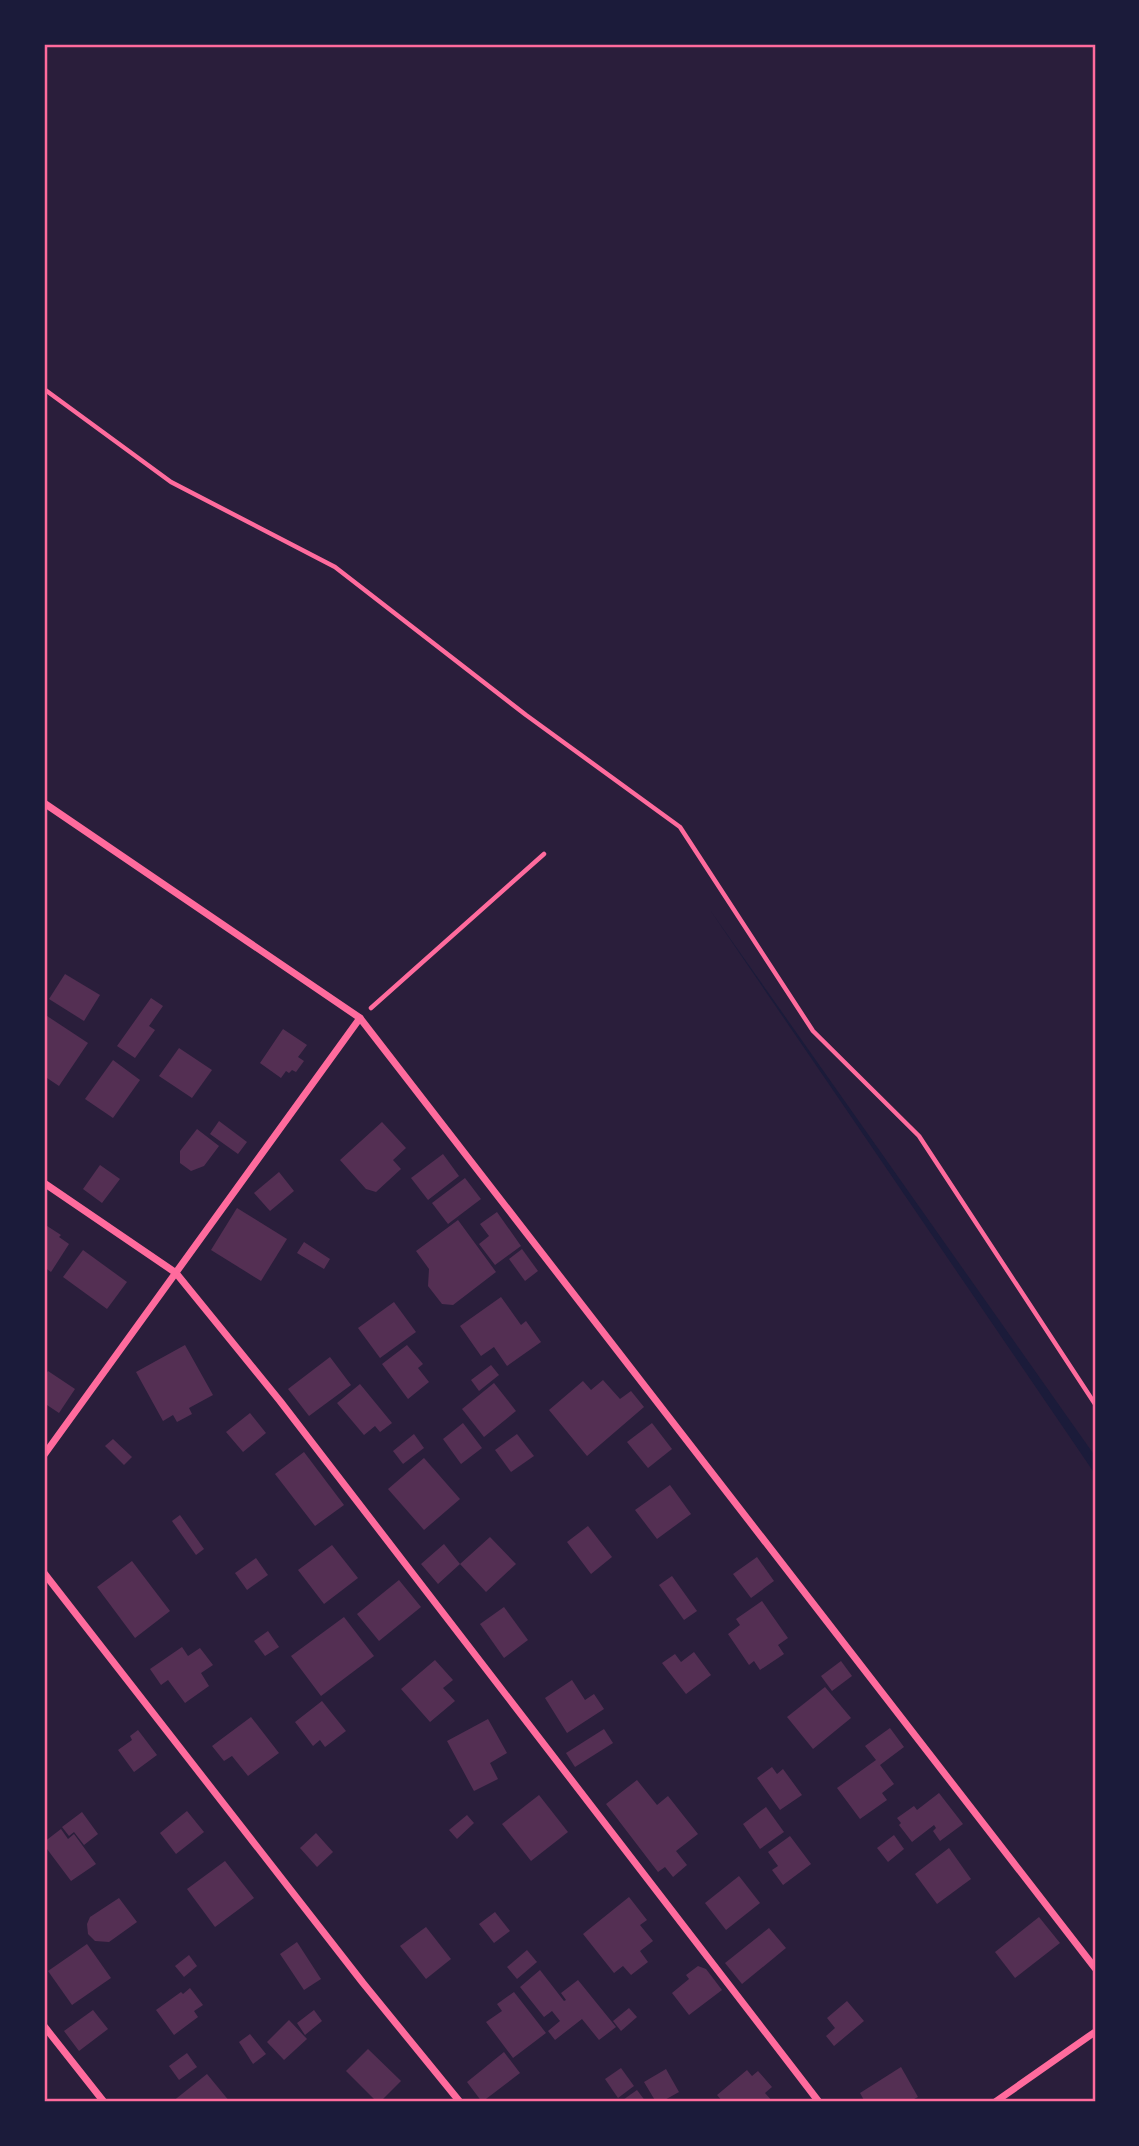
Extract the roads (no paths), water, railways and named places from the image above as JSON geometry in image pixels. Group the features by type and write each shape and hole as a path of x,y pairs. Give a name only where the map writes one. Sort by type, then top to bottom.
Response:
{"street":[{"path":"44,803 360,1018 1095,1968"},
{"path":"44,1455 360,1018"},
{"path":"44,1183 176,1273 280,1401 819,2102"},
{"path":"44,1573 363,1983 460,2102"},
{"path":"44,2026 104,2102"},
{"path":"995,2102 1095,2032"}]}
